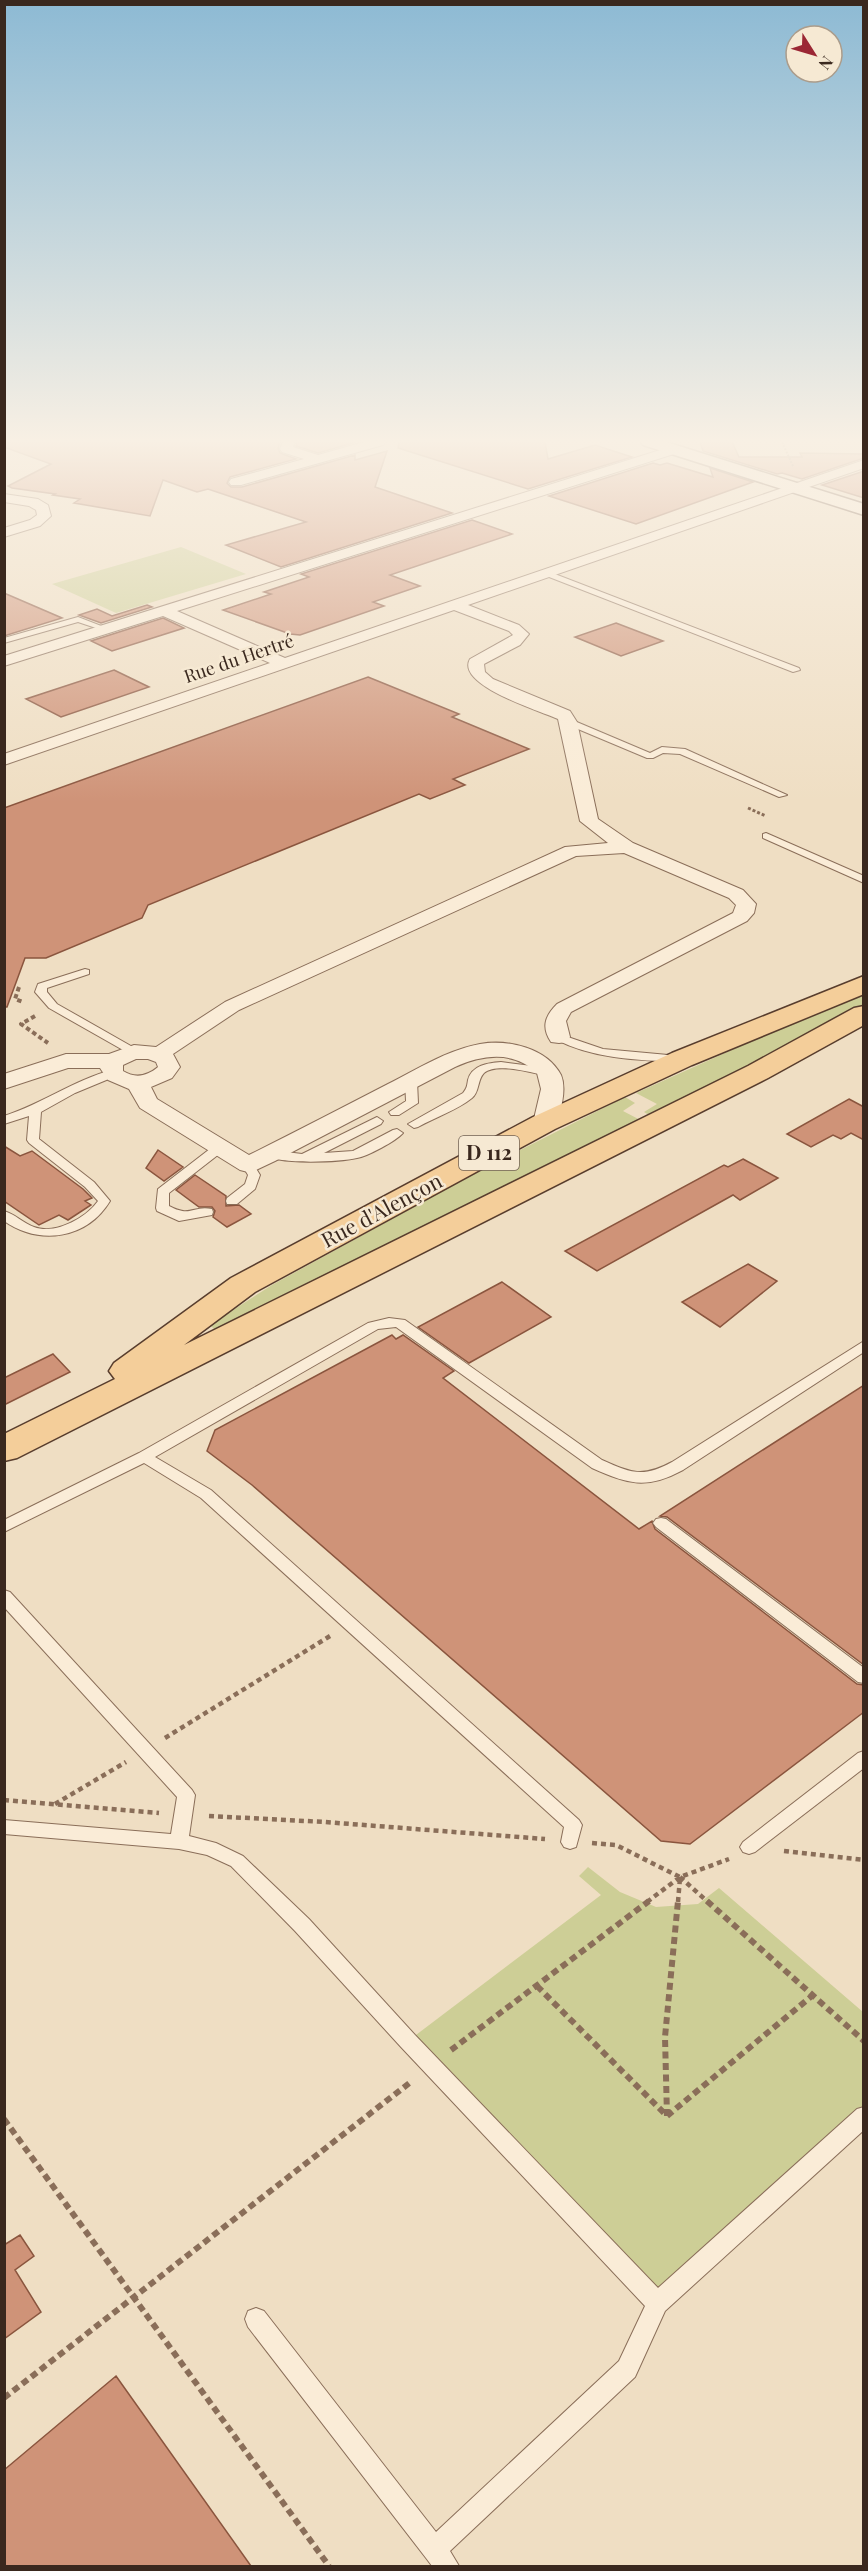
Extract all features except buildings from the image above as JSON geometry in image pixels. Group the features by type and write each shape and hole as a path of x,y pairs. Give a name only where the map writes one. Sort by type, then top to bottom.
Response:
{"main road":[{"name":"Rue d'Alençon","path":"57,1422 243,1285 544,1124 682,1059 864,984"},
{"name":"Rue d'Alençon","path":"4,1449 758,1072 864,1014"}],"street":[{"path":"4,661 319,562"},
{"name":"Rue du Hertré","path":"4,760 578,562"},
{"path":"454,605 514,628 521,634 520,639 516,642 476,662 475,669 478,675 487,682 564,715 569,722 589,821 627,847 736,894 746,904 747,909 740,917 564,1008 556,1016 554,1024 560,1037"},
{"path":"164,611 285,664"},
{"path":"4,1082 66,1060 120,1062 159,1054 232,1006 572,851 627,847"},
{"path":"136,1083 148,1103 248,1165 411,1081 480,1051 506,1050 528,1055 548,1072 552,1080 552,1092 544,1124"},
{"path":"120,1062 122,1080 136,1083 153,1080 166,1072 169,1062 159,1054"}],"lane":[{"path":"547,573 796,670"},
{"path":"4,641 78,619 105,629"},
{"path":"569,722 650,756 662,750 682,751 782,795"},
{"path":"766,836 864,880"},
{"path":"4,1120 35,1110 120,1062 53,1006 41,992 42,986 85,972"},
{"path":"560,1037 574,1046 607,1054 682,1059"},
{"path":"414,1124 467,1096 472,1089 472,1080 476,1071 487,1066 496,1064 548,1072"},
{"path":"394,1112 412,1103 411,1081"},
{"path":"4,1215 11,1223 42,1234 57,1233 96,1215 104,1201 97,1190 49,1156 33,1140 35,1110"},
{"path":"304,1158 377,1121"},
{"path":"270,1154 304,1158 356,1155 397,1133"},
{"path":"207,1212 179,1217 162,1208 163,1192 219,1148"},
{"path":"232,1201 250,1186 254,1175 248,1165"},
{"path":"4,1527 144,1457 373,1326 389,1322 400,1323 597,1464 638,1479 653,1477 675,1467 864,1345"},
{"path":"144,1457 206,1494 351,1623 573,1825 570,1842"},
{"path":"661,1523 864,1677"},
{"path":"4,1596 186,1795 179,1842"},
{"path":"749,1847 864,1758"},
{"path":"13,1828 179,1842 210,1848 237,1860 302,1925 431,2066 657,2303"},
{"path":"256,2319 440,2558 627,2369 657,2303 864,2116"}],"path":[{"path":"13,1828 351,1623"},
{"path":"4,1800 616,1845 680,1877 864,2041"},
{"path":"4,2398 431,2066 680,1877 725,1862 749,1847 864,1860"},
{"path":"667,2116 665,2037 680,1877"},
{"path":"537,1986 667,2116"},
{"path":"667,2116 813,1995"},
{"path":"4,2119 329,2566"}],"green space":[{"path":"129,562 217,562 246,574 116,613 52,584"},
{"path":"863,991 863,1011 656,1119 644,1112 657,1104 636,1093"},
{"path":"625,1097 635,1103 623,1111 646,1123 217,1332 210,1325 272,1285 477,1172"},
{"path":"588,1867 620,1892 656,1907 698,1904 719,1888 863,2012 863,2116 657,2303 408,2041 601,1895 579,1876"}]}
